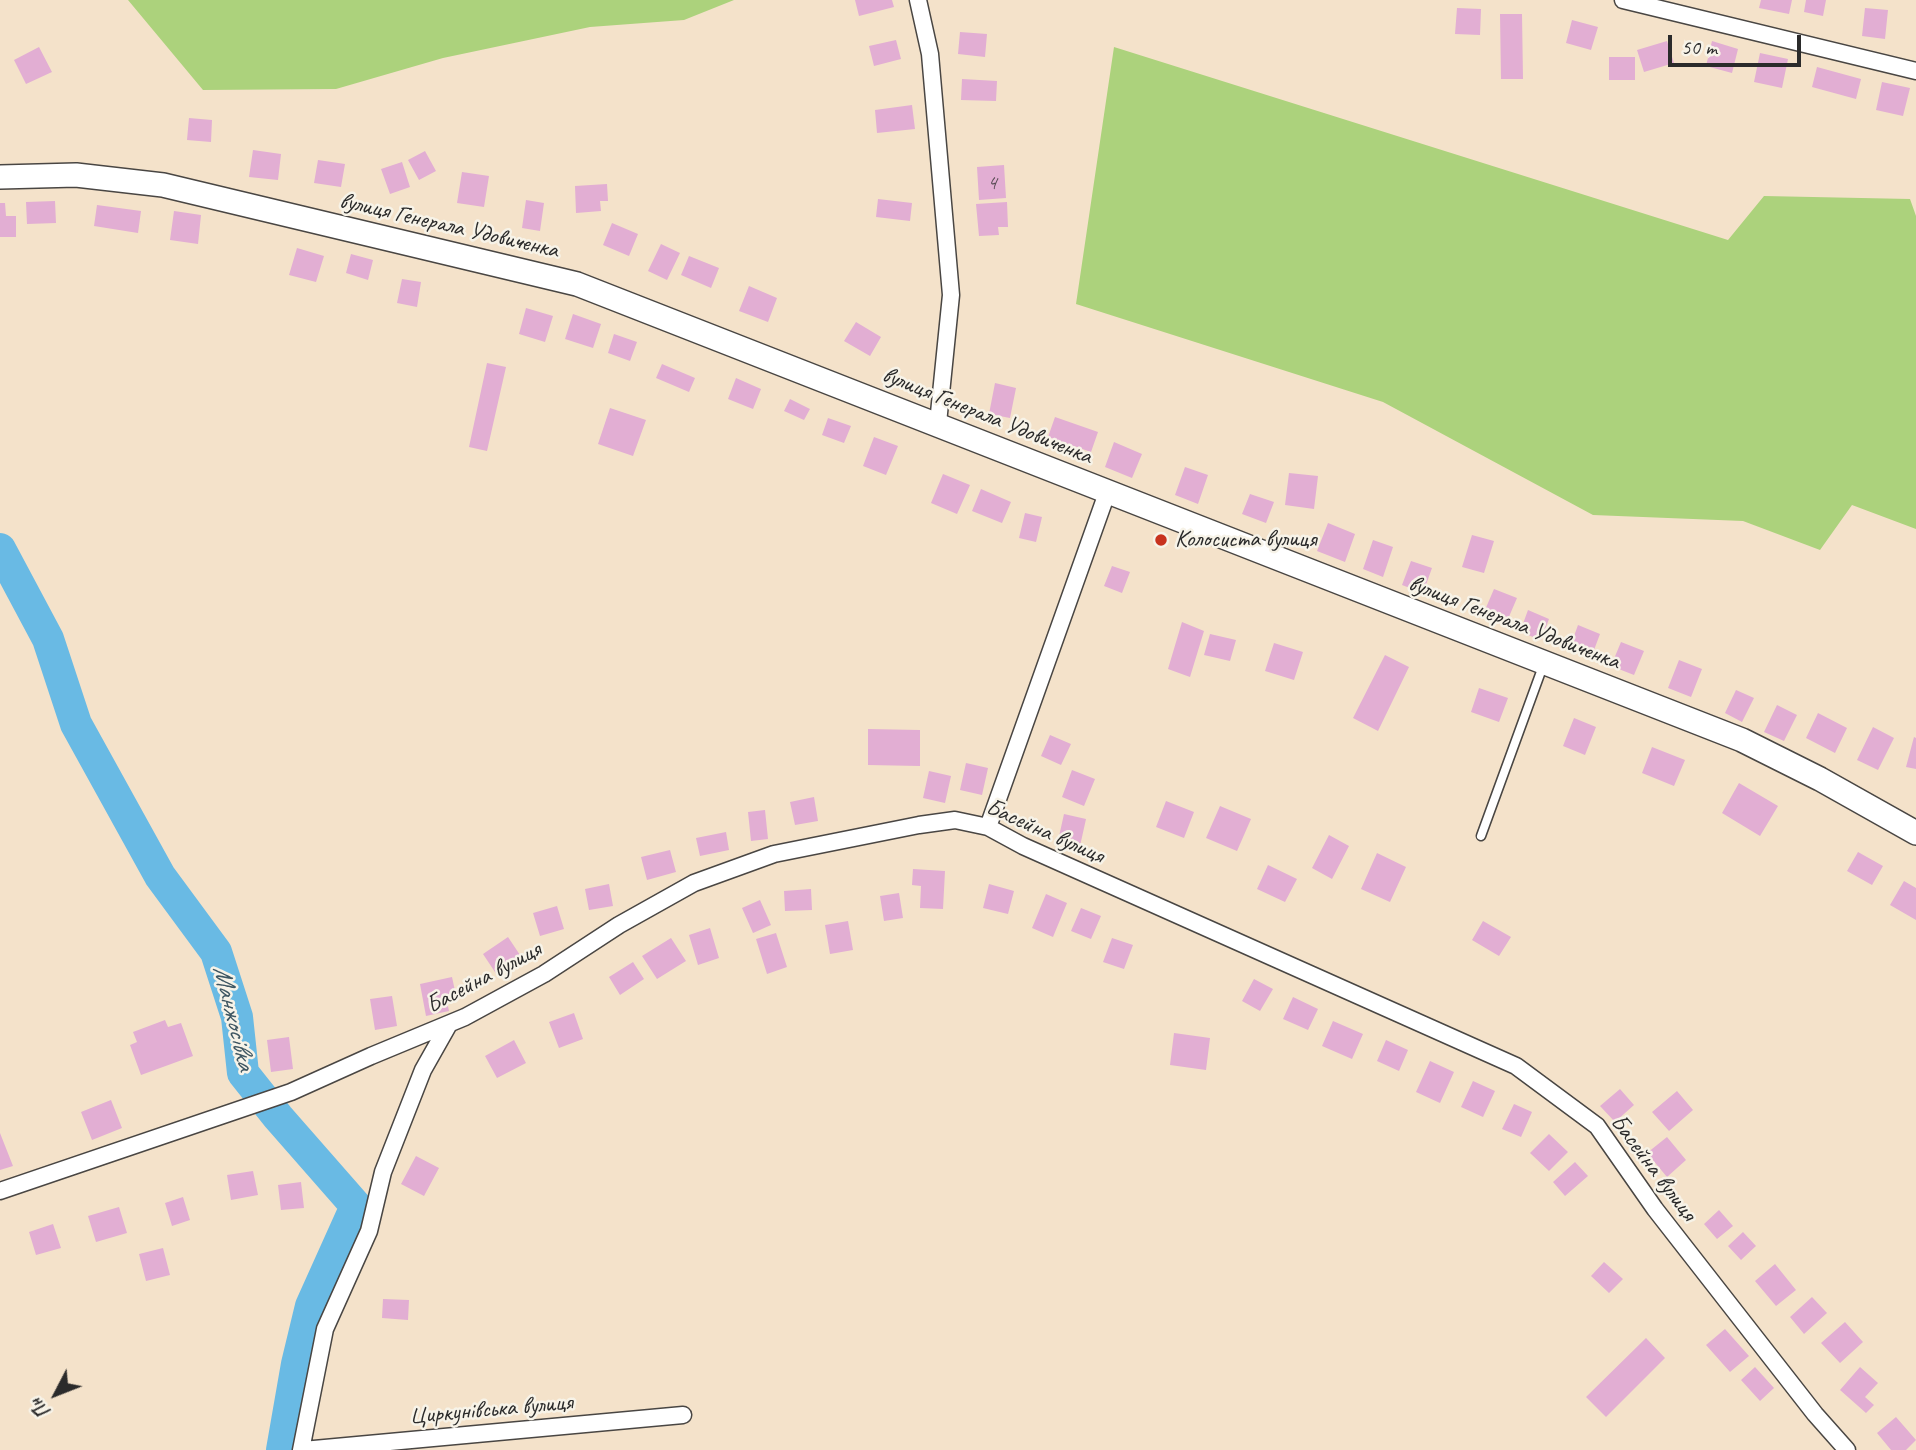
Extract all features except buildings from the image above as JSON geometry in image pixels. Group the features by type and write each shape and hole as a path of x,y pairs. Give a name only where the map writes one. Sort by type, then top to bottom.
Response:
{"main road":[{"name":"вулиця Генерала Удовиченка","path":"0,177 76,175 163,185 577,284 938,423 1107,493 1742,740 1820,779 1916,833"}],"street":[{"path":"918,0 930,54 951,295 938,423"},
{"path":"1623,0 1916,71"},
{"path":"988,827 1107,493"},
{"name":"Басейна вулиця","path":"0,1191 291,1092 449,1024 544,974 620,925 694,883 774,854 955,820 988,827 1023,846 1516,1066 1597,1126 1655,1209 1815,1414 1847,1450"},
{"path":"302,1450 325,1329 369,1231 383,1172 423,1070 449,1024"},
{"name":"Циркунівська вулиця","path":"302,1450 683,1415"}],"lane":[{"path":"1481,836 1544,663"}],"green space":[{"path":"128,0 734,0 684,20 590,27 443,58 336,89 203,90"},
{"path":"1114,47 1728,240 1764,196 1910,199 1916,216 1916,529 1852,505 1820,550 1743,521 1593,515 1383,402 1076,304"}],"waterway":[{"name":"Манжосівка","path":"0,549 48,639 76,724 160,876 216,952 237,1017 243,1073 356,1206 311,1306 297,1364 282,1450"}],"place":[{"name":"Колосиста вулиця","path":"1161,540"}]}
